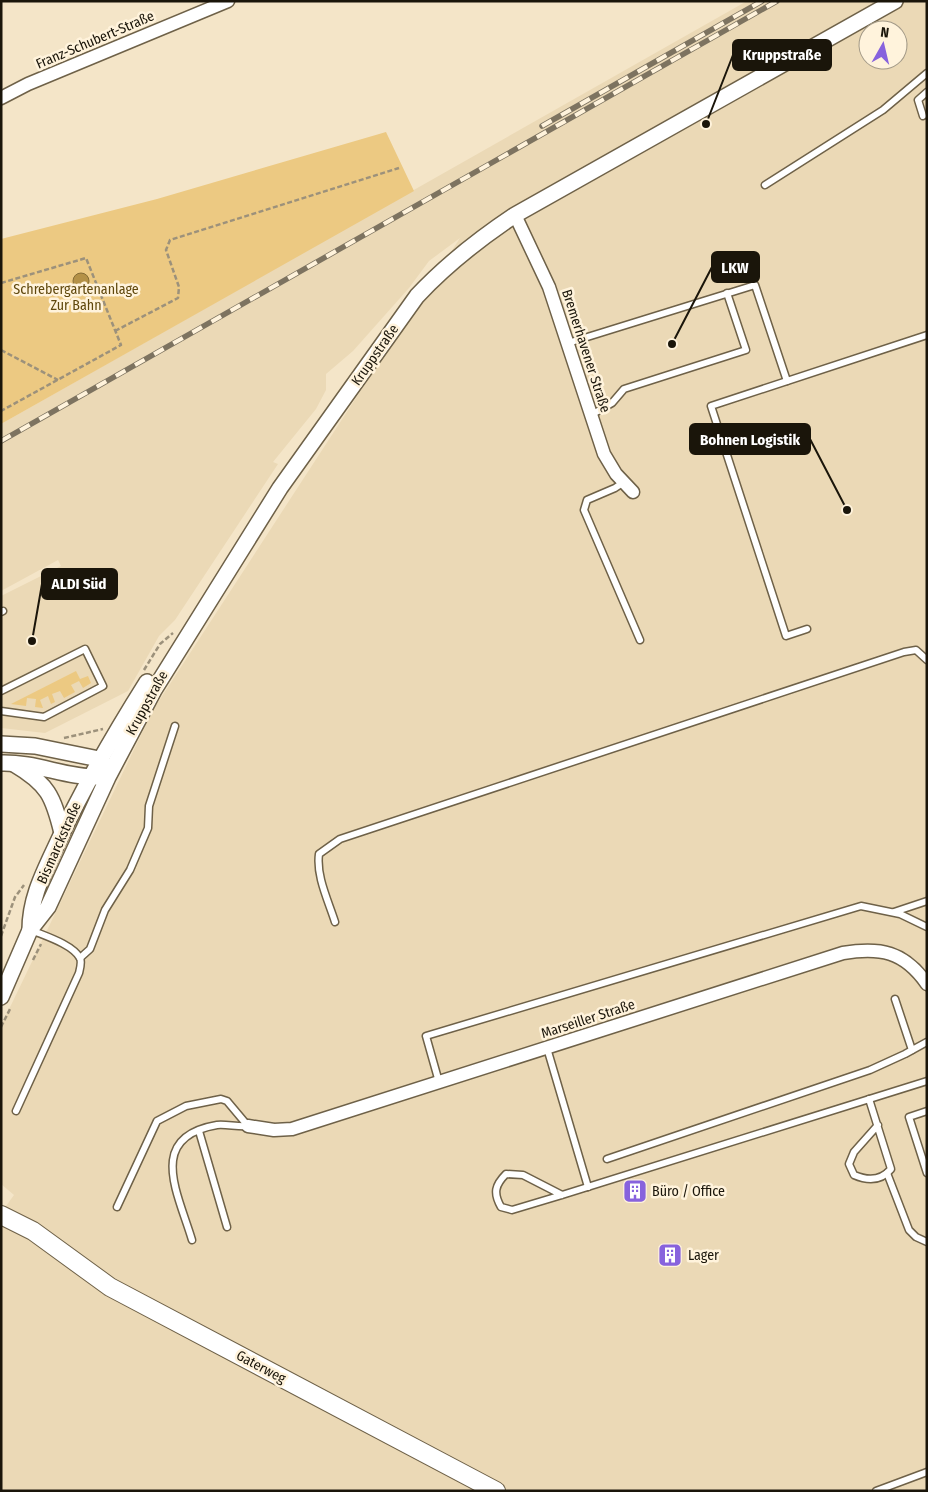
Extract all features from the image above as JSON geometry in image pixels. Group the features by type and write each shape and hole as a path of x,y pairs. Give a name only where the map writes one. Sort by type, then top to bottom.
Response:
{"main road":[{"name":"Gaterweg","path":"1,1200 33,1231 110,1287 496,1491"},
{"name":"Gaterweg","path":"1,1215 33,1231"}],"street":[{"name":"Franz-Schubert-Straße","path":"1,98 28,84 228,1"},
{"name":"Kruppstraße","path":"99,759 168,651 280,488 417,296 441,271 478,239 515,215 895,1"},
{"name":"Bremerhavener Straße","path":"515,215 549,287 604,454 633,492"},
{"name":"Kruppstraße","path":"109,776 183,631"},
{"path":"1,744 35,746 99,759 109,776 89,777 37,765 6,762"},
{"name":"Bismarckstraße","path":"30,930 30,908 62,833 99,759"},
{"path":"6,762 38,779 49,791 56,805 62,833"},
{"name":"Bismarckstraße","path":"1,997 30,930 48,907 109,776"},
{"name":"Marseiller Straße","path":"248,1126 274,1130 292,1129 843,953 862,950 881,951 896,955 918,972 927,984"}],"lane":[{"path":"765,185 883,110 927,73"},
{"path":"923,116 918,100 927,92"},
{"path":"568,343 755,285 787,381"},
{"path":"591,415 612,403 624,389 746,350 728,293"},
{"path":"807,629 786,636 711,406 927,335"},
{"path":"624,482 587,500 584,510 640,640"},
{"path":"1,691 84,650 103,686 44,717 1,711"},
{"path":"335,922 319,873 318,861 319,854 340,839 904,652 916,650 927,660"},
{"path":"16,1111 80,973 80,958 90,949 105,910 130,870 148,828 149,806 175,726"},
{"path":"892,912 927,902"},
{"path":"439,1082 426,1036 861,906 892,912 927,927"},
{"path":"30,930 68,948 80,958"},
{"path":"896,1000 912,1050"},
{"path":"607,1159 870,1070 927,1042"},
{"path":"547,1048 588,1187"},
{"path":"562,1195 523,1175 506,1174 497,1184 495,1197 501,1207 512,1210 562,1195 588,1187 927,1081"},
{"path":"870,1099 878,1125 891,1168 884,1176 865,1180 854,1175 850,1164 854,1152 878,1125"},
{"path":"117,1207 157,1121 186,1106 221,1100 227,1101 248,1126"},
{"path":"927,1111 909,1117 927,1173"},
{"path":"192,1240 172,1163 173,1154 178,1143 184,1137 218,1125 248,1126"},
{"path":"199,1131 227,1227"},
{"path":"887,1173 909,1230 916,1237 927,1242"},
{"path":"876,1491 927,1472"}],"path":[{"path":"115,331 178,298 179,287 166,250 170,240 399,168"},
{"path":"1,283 86,258 121,345 1,411"},
{"path":"1,350 58,380"},
{"path":"140,675 160,644 183,631"},
{"path":"69,737 91,733 108,726"},
{"path":"1,936 15,897 25,882"}],"shaded area":[{"path":"747,1 927,1 927,1491 1,1491 1,1213 14,1195 1,1184 1,1026 153,710 460,238 429,261 409,288 353,351 326,374 326,390 316,409 273,462 278,464 175,620 159,636 128,691 45,733 1,728 1,596 61,566 58,560 1,591 1,424"},
{"path":"78,273 84,273 89,278 87,287 78,289 73,284 73,278"}],"green space":[{"name":"Schrebergartenanlage Zur Bahn","path":"386,132 414,191 1,424 1,239 157,199"},
{"path":"76,671 80,679 88,676 91,683 83,688 79,681 71,685 75,692 64,698 60,691 52,694 55,702 51,704 48,696 40,700 43,708 35,707 36,699 27,698 26,706 11,704"}],"railway":[{"path":"542,126 762,1"},
{"path":"1,441 777,1"}],"place":[{"name":"Kruppstraße","path":"706,124"},
{"name":"LKW","path":"672,344"},
{"name":"Bohnen Logistik","path":"847,510"},
{"name":"ALDI Süd","path":"32,641"},
{"name":"Büro / Office","path":"635,1191"},
{"name":"Lager","path":"670,1255"}]}
